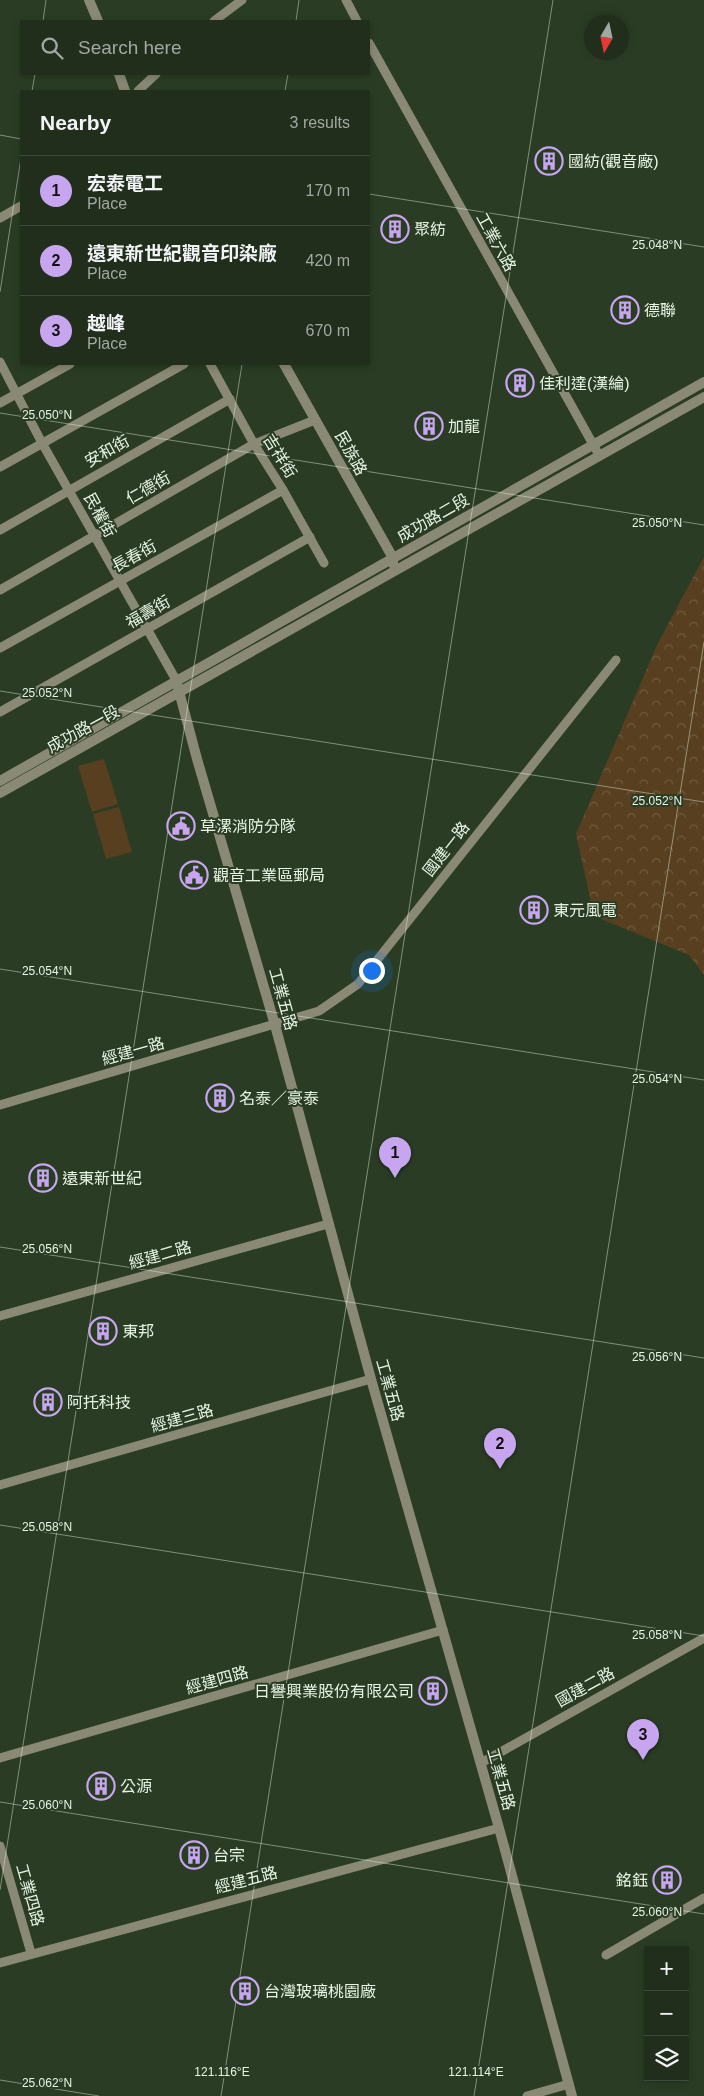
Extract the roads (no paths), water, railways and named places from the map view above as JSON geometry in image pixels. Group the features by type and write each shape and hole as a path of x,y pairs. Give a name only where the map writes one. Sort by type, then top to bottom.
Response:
{"street":[{"path":"90,0 98,20"},
{"path":"215,20 242,0"},
{"path":"346,0 356,20"},
{"name":"工業六路","path":"370,45 591,444 599,455"},
{"path":"119,75 125,90"},
{"path":"139,90 155,75"},
{"path":"0,218 20,207"},
{"name":"民權街","path":"0,362 42,443 176,680"},
{"path":"0,403 68,365"},
{"path":"0,467 182,365"},
{"name":"吉祥街","path":"211,365 254,444 283,490 324,563"},
{"name":"民族路","path":"285,365 393,558"},
{"name":"成功路二段","path":"176,680 591,444 704,382"},
{"name":"成功路二段","path":"181,692 704,397"},
{"name":"安和街","path":"0,530 230,399"},
{"name":"仁德街","path":"0,590 254,444 315,420"},
{"name":"長春街","path":"0,648 283,490"},
{"name":"福壽街","path":"0,712 310,537"},
{"path":"393,558 394,572"},
{"name":"國建一路","path":"275,1025 319,1011 358,984 616,660"},
{"name":"工業五路","path":"176,680 181,692 197,759 275,1025 328,1224 481,1763 572,2096"},
{"name":"成功路一段","path":"0,780 176,680"},
{"name":"成功路一段","path":"0,793 181,692"},
{"name":"經建一路","path":"0,1105 275,1025"},
{"name":"經建二路","path":"0,1316 328,1224"},
{"name":"經建三路","path":"0,1485 371,1379"},
{"name":"經建四路","path":"0,1758 443,1630"},
{"name":"國建二路","path":"481,1763 704,1638"},
{"name":"經建五路","path":"0,1963 31,1953 499,1828"},
{"name":"工業四路","path":"0,1846 31,1953"},
{"path":"606,1955 704,1898"},
{"path":"527,2096 569,2084"}],"place":[{"name":"國紡(觀音廠)","path":"549,161"},
{"name":"聚紡","path":"395,229"},
{"name":"德聯","path":"625,310"},
{"name":"佳利達(漢綸)","path":"520,383"},
{"name":"加龍","path":"429,426"},
{"name":"草漯消防分隊","path":"181,826"},
{"name":"觀音工業區郵局","path":"194,875"},
{"name":"東元風電","path":"534,910"},
{"name":"名泰／豪泰","path":"220,1098"},
{"name":"遠東新世紀","path":"43,1178"},
{"name":"宏泰電工","path":"395,1178"},
{"name":"東邦","path":"103,1331"},
{"name":"阿托科技","path":"48,1402"},
{"name":"遠東新世紀觀音印染廠","path":"500,1469"},
{"name":"日譽興業股份有限公司","path":"433,1691"},
{"name":"越峰","path":"643,1760"},
{"name":"公源","path":"101,1786"},
{"name":"台宗","path":"194,1855"},
{"name":"銘鈺","path":"667,1880"},
{"name":"台灣玻璃桃園廠","path":"245,1991"}]}
